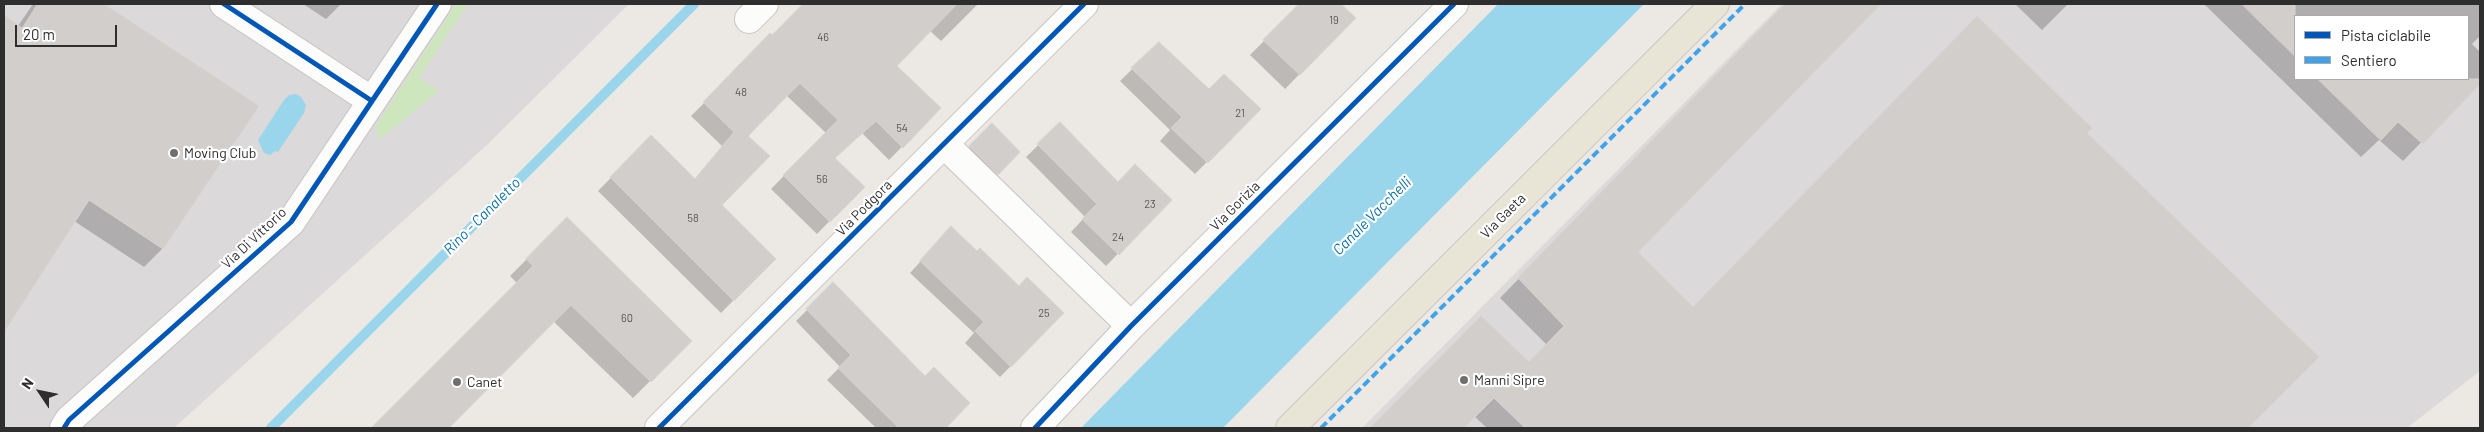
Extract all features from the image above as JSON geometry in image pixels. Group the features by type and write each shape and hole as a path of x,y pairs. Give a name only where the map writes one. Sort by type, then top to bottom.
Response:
{"main road":[{"name":"Via Gaeta","path":"1290,428 1715,4"}],"street":[{"path":"224,4 372,101"},
{"name":"Via Di Vittorio","path":"64,428 69,420 291,222 437,4"},
{"name":"Via Podgora","path":"659,428 1084,4"},
{"name":"Via Gorizia","path":"1035,428 1131,326 1454,4"},
{"path":"944,144 1131,326"}],"shaded area":[{"path":"4,4 629,4 488,144 174,428 4,428"},
{"path":"1782,4 2480,4 2480,371 2407,428 1362,428"}],"green space":[{"path":"456,4 468,4 419,78 439,91 379,140 376,126"}],"water":[{"name":"Canale Vacchelli","path":"1498,4 1644,4 1223,428 1081,428"},
{"path":"296,94 301,97 306,105 304,113 278,152 275,151 270,155 264,153 258,140 284,100 289,95"}],"building":[{"path":"38,4 104,4 259,106 163,249 89,200 4,332 4,15 22,28"},
{"path":"803,4 957,4 897,66 941,108 903,148 876,121 835,158 865,187 830,222 783,175 838,120 800,83 748,136 770,156 722,205 776,259 734,301 610,177 651,135 695,179 734,132 703,102 770,33 772,35"},
{"path":"1299,4 1341,4 1356,18 1300,75 1263,40"},
{"path":"1785,4 1881,4 1638,252 1693,307 1977,16 2092,128 2087,133 2319,357 2248,428 1525,428 1494,398 1464,428 1370,428 1481,316 1529,362 1564,326 1518,278"},
{"path":"2242,4 2295,4 2294,55"},
{"path":"1159,42 1209,89 1224,74 1261,109 1208,163 1171,128 1182,117 1131,68"},
{"path":"2480,79 2480,84 2423,144 2398,122 2381,140 2319,80"},
{"path":"1060,122 1118,182 1135,164 1172,200 1119,255 1082,219 1097,204 1037,144"},
{"path":"992,123 1020,152 998,175 969,146"},
{"path":"567,217 692,341 651,382 571,305 449,428 371,428 533,266 526,259"},
{"path":"951,226 977,251 980,248 1019,286 1027,277 1064,313 1011,367 975,331 984,322 920,261"},
{"path":"833,282 925,376 934,367 970,403 946,428 899,428 838,368 851,355 806,309"}],"waterway":[{"name":"Rino - Canaletto","path":"271,428 694,4"}],"marked path":[{"path":"1321,428 1745,4"}],"cycle path":[{"path":"224,4 372,101"},
{"path":"64,428 69,420 291,222 437,4"},
{"path":"659,428 1084,4"},
{"path":"1035,428 1131,326 1454,4"}],"place":[{"name":"Moving Club","path":"174,153"},
{"name":"Manni Sipre","path":"1464,380"},
{"name":"Canet","path":"457,382"}]}
